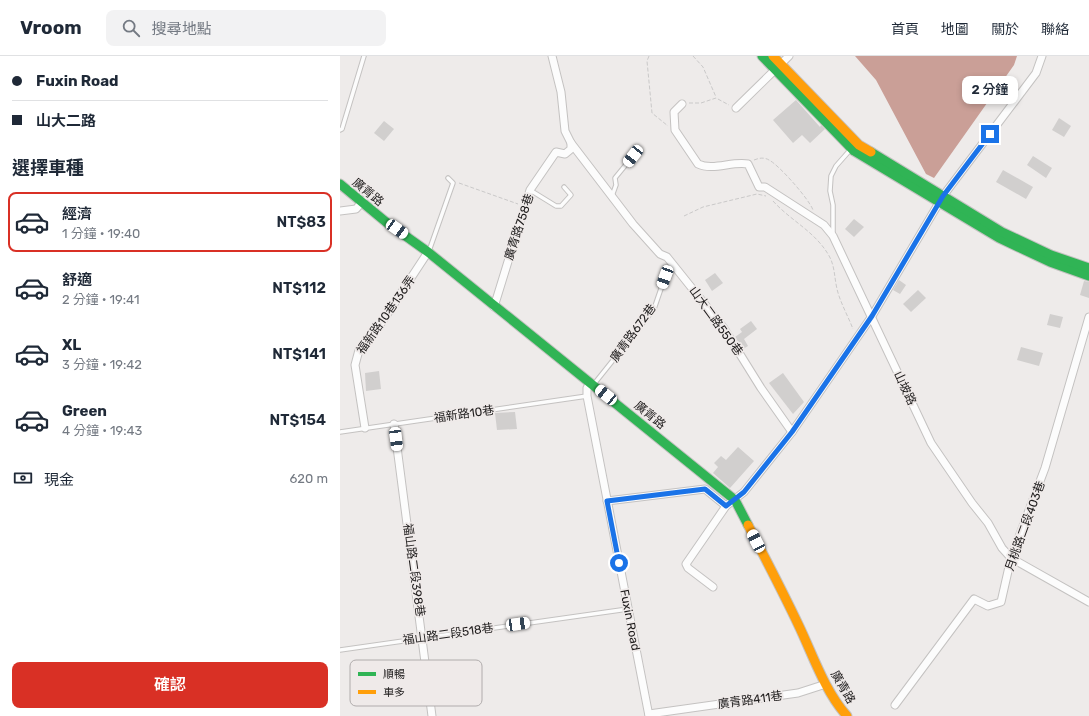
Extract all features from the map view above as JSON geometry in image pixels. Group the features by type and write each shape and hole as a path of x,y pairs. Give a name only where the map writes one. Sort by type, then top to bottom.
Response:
{"street":[{"name":"山大二路550巷","path":"552,56 561,92 564,131 571,143 633,224 660,254 667,257 723,328 761,388 792,432"},
{"path":"762,56 778,67 859,145 999,238 1050,262 1089,276"},
{"path":"773,56 778,67 852,148 1002,232 1051,255 1089,268"},
{"path":"736,108 789,56"},
{"path":"713,587 688,568 686,564 726,506 744,492 792,432 872,316 941,199 1036,73 1042,56"},
{"path":"682,104 674,112 675,130 698,164 704,167 744,163"},
{"name":"廣青路758巷","path":"494,307 530,190 556,152 565,154 571,149 571,143"},
{"name":"山坡路","path":"744,163 759,187 765,187 817,222 824,225 833,236 931,443 988,523 1002,548 1011,558 1089,602"},
{"name":"廣青路","path":"340,184 363,201 386,222 428,252 494,307 735,500 798,623 826,684 846,716"},
{"path":"340,212 356,209 363,201"},
{"name":"福新路10巷136弄","path":"366,428 355,365 356,357 359,350 402,294 428,252"},
{"name":"月桃路二段403巷","path":"895,705 974,599 988,606 1001,602 1011,558 1045,468 1089,317"},
{"name":"Fuxin Road","path":"592,384 587,388 587,396 649,715"},
{"name":"福山路二段398巷","path":"394,424 426,660"},
{"path":"607,501 705,489 726,506"},
{"name":"廣青路411巷","path":"649,715 798,693 826,684"},
{"name":"福山路二段398巷","path":"431,706 432,716"}],"lane":[{"path":"340,130 342,129 347,114 364,56"},
{"path":"833,236 833,205 830,191 831,176 836,166 852,148"},
{"path":"612,196 616,185 615,178 633,156"},
{"path":"428,252 453,182 448,178"},
{"path":"530,190 556,206 561,206 571,195 564,187"},
{"name":"廣青路672巷","path":"592,384 654,309 665,277"},
{"name":"福新路10巷","path":"340,432 587,396"},
{"name":"福山路二段518巷","path":"340,650 628,609"}],"path":[{"path":"649,56 647,61 652,113 660,121 675,130"},
{"path":"693,56 703,67 716,98 736,108"},
{"path":"682,104 701,103 716,98"},
{"path":"744,163 763,158 770,160 796,186 812,207 817,222"},
{"path":"453,182 524,206"},
{"path":"684,216 703,207 757,194 770,197 782,210 807,229 828,253 834,268 837,290 853,328 859,335"}],"shaded area":[{"path":"855,56 1017,56 1014,65 934,178 926,174 876,80"}],"building":[{"path":"796,100 820,127 821,125 825,129 810,143 802,135 793,143 773,120"},
{"path":"1059,118 1071,126 1064,137 1052,130"},
{"path":"384,121 394,129 384,141 374,133"},
{"path":"1033,156 1052,168 1046,178 1027,165"},
{"path":"1003,170 1033,187 1026,199 996,182"},
{"path":"854,219 864,227 854,237 845,229"},
{"path":"715,273 723,283 712,291 705,280"},
{"path":"899,280 906,285 900,294 893,290"},
{"path":"1084,281 1089,282 1089,298 1080,295"},
{"path":"918,290 926,298 911,312 903,304"},
{"path":"1050,314 1063,317 1060,328 1047,325"},
{"path":"751,321 757,329 744,339 748,346 743,349 735,337 742,332 740,329"},
{"path":"1021,347 1043,353 1039,366 1017,360"},
{"path":"379,371 381,389 366,391 365,373"},
{"path":"783,373 804,402 793,414 769,383"},
{"path":"515,412 517,429 497,430 495,413"},
{"path":"738,447 754,461 730,488 713,473 718,467 714,463 721,456 726,460"}],"traffic: fast":[{"path":"762,56 854,151 999,238 1050,262 1089,276"},
{"path":"871,152 1002,232 1051,255 1089,268"},
{"path":"340,184 386,222 428,252 735,500 748,525"}],"traffic: slow":[{"path":"773,56 859,145 871,152"},
{"path":"748,525 792,611 825,684 847,716"}],"route":[{"path":"619,563 607,501 700,488 705,489 726,506 744,492 792,432 821,392 872,316 943,196 990,134"}]}
